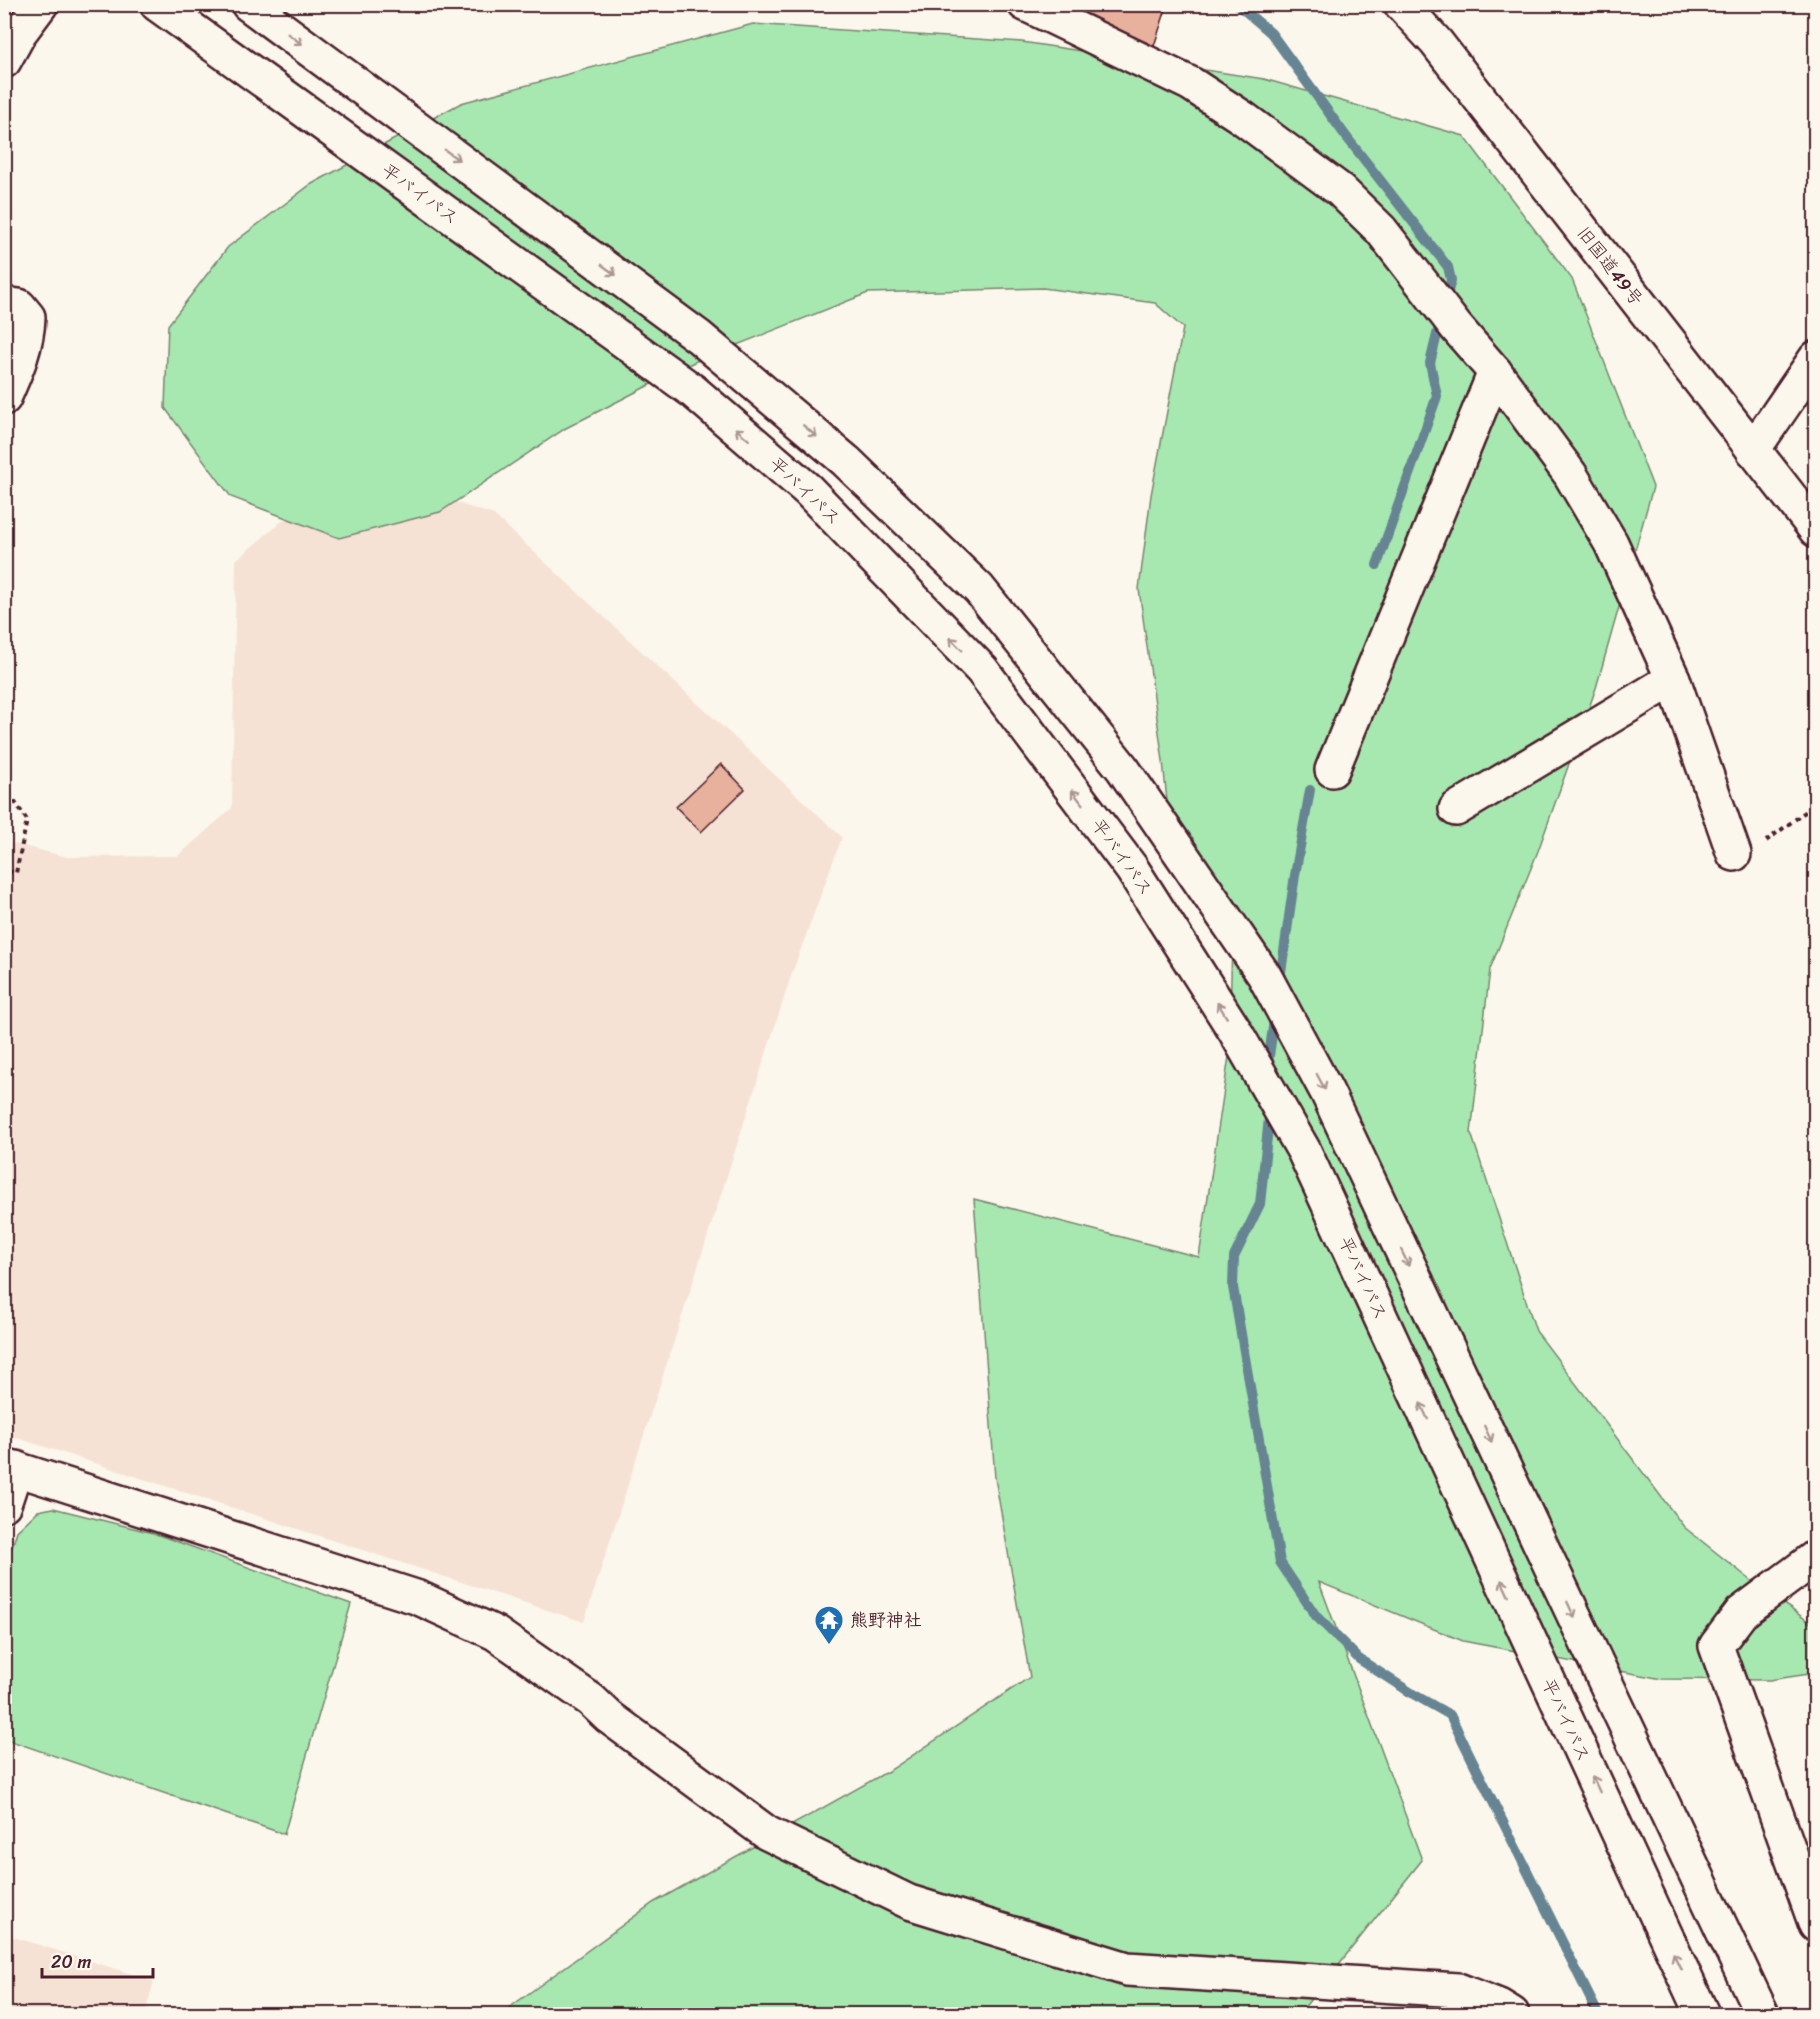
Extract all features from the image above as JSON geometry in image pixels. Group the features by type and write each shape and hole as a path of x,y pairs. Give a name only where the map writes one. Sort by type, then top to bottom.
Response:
{"main road":[{"path":"4,61 12,28 40,4"},
{"name":"平バイパス","path":"157,4 693,392 808,490 981,670 1132,869 1252,1060 1304,1150 1702,2014"},
{"path":"248,4 699,337 846,461 979,589 1123,769 1264,975 1332,1103 1762,2014"},
{"path":"1025,4 1191,84 1243,118 1340,190 1381,230 1456,327 1495,372 1570,474 1611,543 1673,679 1734,854"},
{"name":"旧国道49号","path":"1401,4 1436,42 1815,530"},
{"path":"4,304 19,306 28,318 28,336 23,357 4,398"},
{"path":"1753,450 1815,358"},
{"path":"1332,770 1495,372"},
{"path":"1456,809 1673,679"},
{"path":"4,1504 10,1467 419,1598 495,1632 591,1700 609,1717 767,1833 909,1902 1127,1969 1458,1990 1499,2006 1512,2014"},
{"path":"1815,1557 1741,1613 1716,1646 1815,1925"}],"path":[{"path":"4,786 27,820 16,873 4,870"},
{"path":"1734,854 1769,839 1815,804"}],"shaded area":[{"path":"346,467 494,515 842,837 791,976 584,1622 5,1434 5,845 8,842 67,857 178,856 232,808 236,560"},
{"path":"4,1934 154,1981 145,2014 5,2014"}],"green space":[{"path":"753,24 1022,42 1264,79 1464,136 1572,279 1653,487 1596,688 1538,851 1490,969 1471,1133 1536,1331 1684,1527 1762,1589 1815,1626 1815,1673 1770,1680 1662,1679 1463,1641 1319,1582 1422,1860 1299,2014 507,2014 506,2010 653,1903 892,1769 1030,1677 995,1478 974,1199 1199,1257 1229,1056 1232,941 1172,852 1163,761 1139,589 1151,495 1183,328 1155,303 1043,288 868,293 694,362 566,428 440,512 339,538 231,497 165,408 168,325 228,247 310,185 461,103"},
{"path":"53,1508 153,1533 351,1604 284,1834 5,1739 5,1570 17,1531 38,1511"}],"building":[{"path":"1085,4 1154,4 1166,9 1154,46 1082,14"},
{"path":"721,764 745,789 701,832 676,807"}],"waterway":[{"path":"1237,4 1271,33 1345,135 1448,267 1451,280 1445,303"},
{"path":"1377,565 1437,396 1430,363 1441,318"},
{"path":"1279,986 1310,790"},
{"path":"1269,1069 1275,1013"},
{"path":"1270,1108 1260,1204 1234,1257 1233,1287 1280,1562 1316,1616 1359,1659 1450,1715 1598,2014"}],"place":[{"name":"熊野神社","path":"829,1646"}]}
